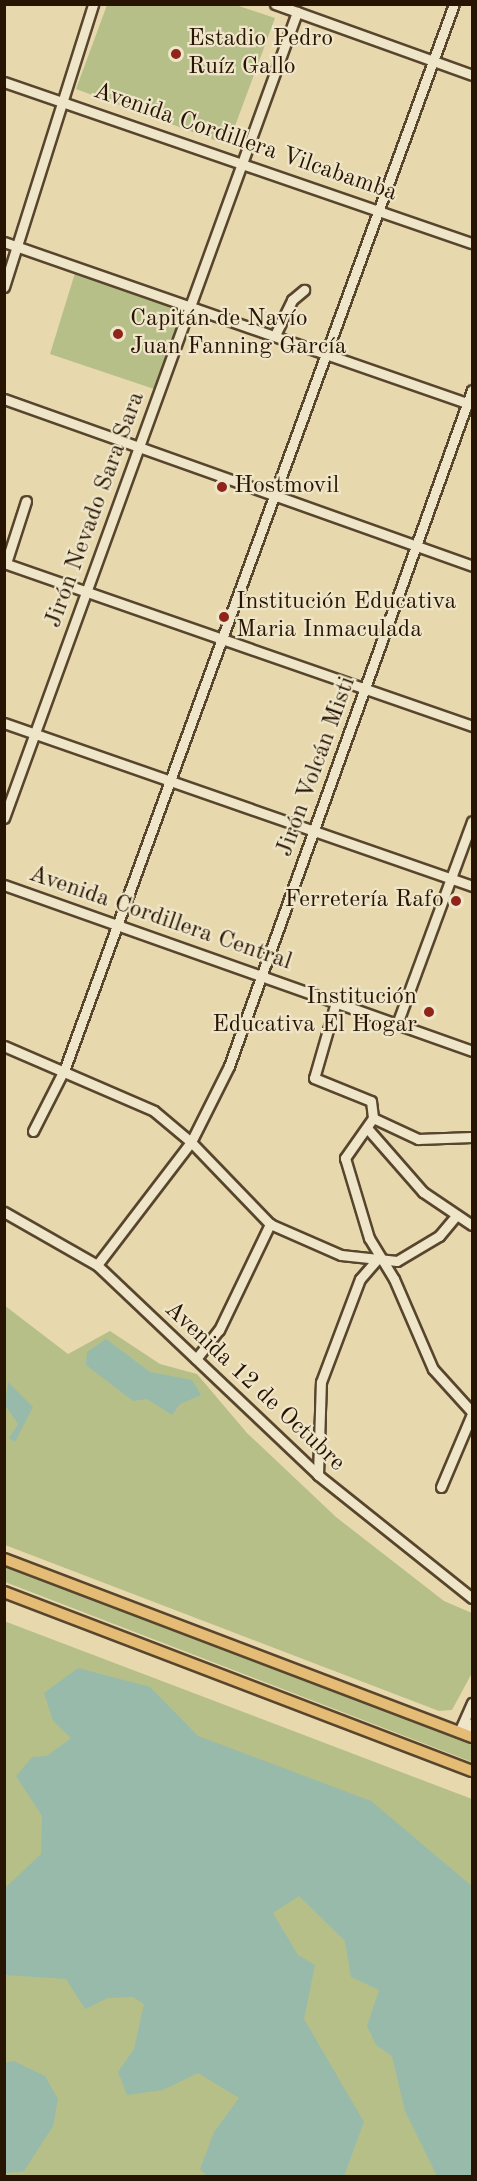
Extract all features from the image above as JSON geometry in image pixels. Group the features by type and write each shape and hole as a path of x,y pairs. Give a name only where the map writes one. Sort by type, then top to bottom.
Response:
{"main road":[{"path":"4,1558 465,1735"},
{"path":"4,1592 472,1771"}],"street":[{"path":"4,287 60,99 93,4"},
{"path":"275,4 472,75"},
{"path":"33,1131 65,1068 375,210 454,4"},
{"name":"Jirón Nevado Sara Sara","path":"4,818 297,12"},
{"name":"Avenida Cordillera Vilcabamba","path":"4,82 60,99 472,243"},
{"path":"4,242 276,333 470,404"},
{"path":"276,333 292,300 304,290"},
{"name":"Jirón Volcán Misti","path":"97,1265 191,1142 229,1065 470,404 472,390"},
{"path":"4,399 273,494 416,548 472,566"},
{"path":"26,501 5,563 472,726"},
{"path":"4,723 315,827 472,886"},
{"path":"397,1024 472,821"},
{"name":"Avenida Cordillera Central","path":"4,885 472,1051"},
{"path":"336,1002 313,1075 318,1080 368,1096 373,1118 345,1160 378,1258 394,1279 433,1369 472,1413 441,1487"},
{"path":"4,1046 65,1068 154,1112 191,1142 270,1224 341,1255 397,1261 439,1236 456,1217"},
{"path":"373,1118 418,1139 472,1137"},
{"path":"367,1128 423,1192 456,1217 472,1225"},
{"name":"Avenida 12 de Octubre","path":"4,1212 97,1265 318,1475 472,1598"},
{"path":"196,1359 219,1330 270,1224"},
{"path":"318,1475 321,1382 356,1289 378,1258"},
{"path":"465,1735 472,1703"},
{"path":"465,1735 472,1724"}],"green space":[{"name":"Estadio Pedro Ruíz Gallo","path":"107,5 236,5 275,18 228,145 76,89"},
{"path":"75,273 186,308 157,390 50,354"},
{"path":"4,1305 68,1354 110,1331 160,1364 197,1374 247,1433 336,1517 444,1601 472,1613 472,1673 452,1710 439,1711 5,1545"},
{"path":"5,1566 472,1744 472,1762 5,1582"},
{"path":"4,1621 472,1799 472,2176 5,2176"}],"shaded area":[{"path":"106,1339 150,1372 192,1380 201,1395 180,1404 172,1415 147,1399 133,1401 86,1365 87,1352"},
{"path":"8,1382 33,1407 15,1442 9,1438 18,1424 5,1405"},
{"path":"78,1668 150,1687 198,1736 371,1801 472,1886 472,2176 437,2176 405,2111 392,2056 376,2045 367,2026 379,1990 351,1977 345,1941 299,1896 273,1913 298,1955 315,1965 304,2019 364,2122 344,2176 207,2176 200,2169 214,2132 239,2098 198,2073 163,2090 127,2095 118,2072 134,2049 144,2004 133,1997 108,1998 85,2009 66,1979 5,1975 5,1888 41,1854 42,1816 16,1776 32,1757 47,1756 71,1738 53,1721 44,1693"},
{"path":"14,2061 45,2076 58,2099 53,2126 24,2171 6,2173 5,2063"}],"place":[{"name":"Estadio Pedro Ruíz Gallo","path":"176,54"},
{"name":"Capitán de Navío Juan Fanning García","path":"118,334"},
{"name":"Hostmovil","path":"222,487"},
{"name":"Institución Educativa Maria Inmaculada","path":"224,617"},
{"name":"Ferretería Rafo","path":"456,901"},
{"name":"Institución Educativa El Hogar","path":"429,1012"}]}
